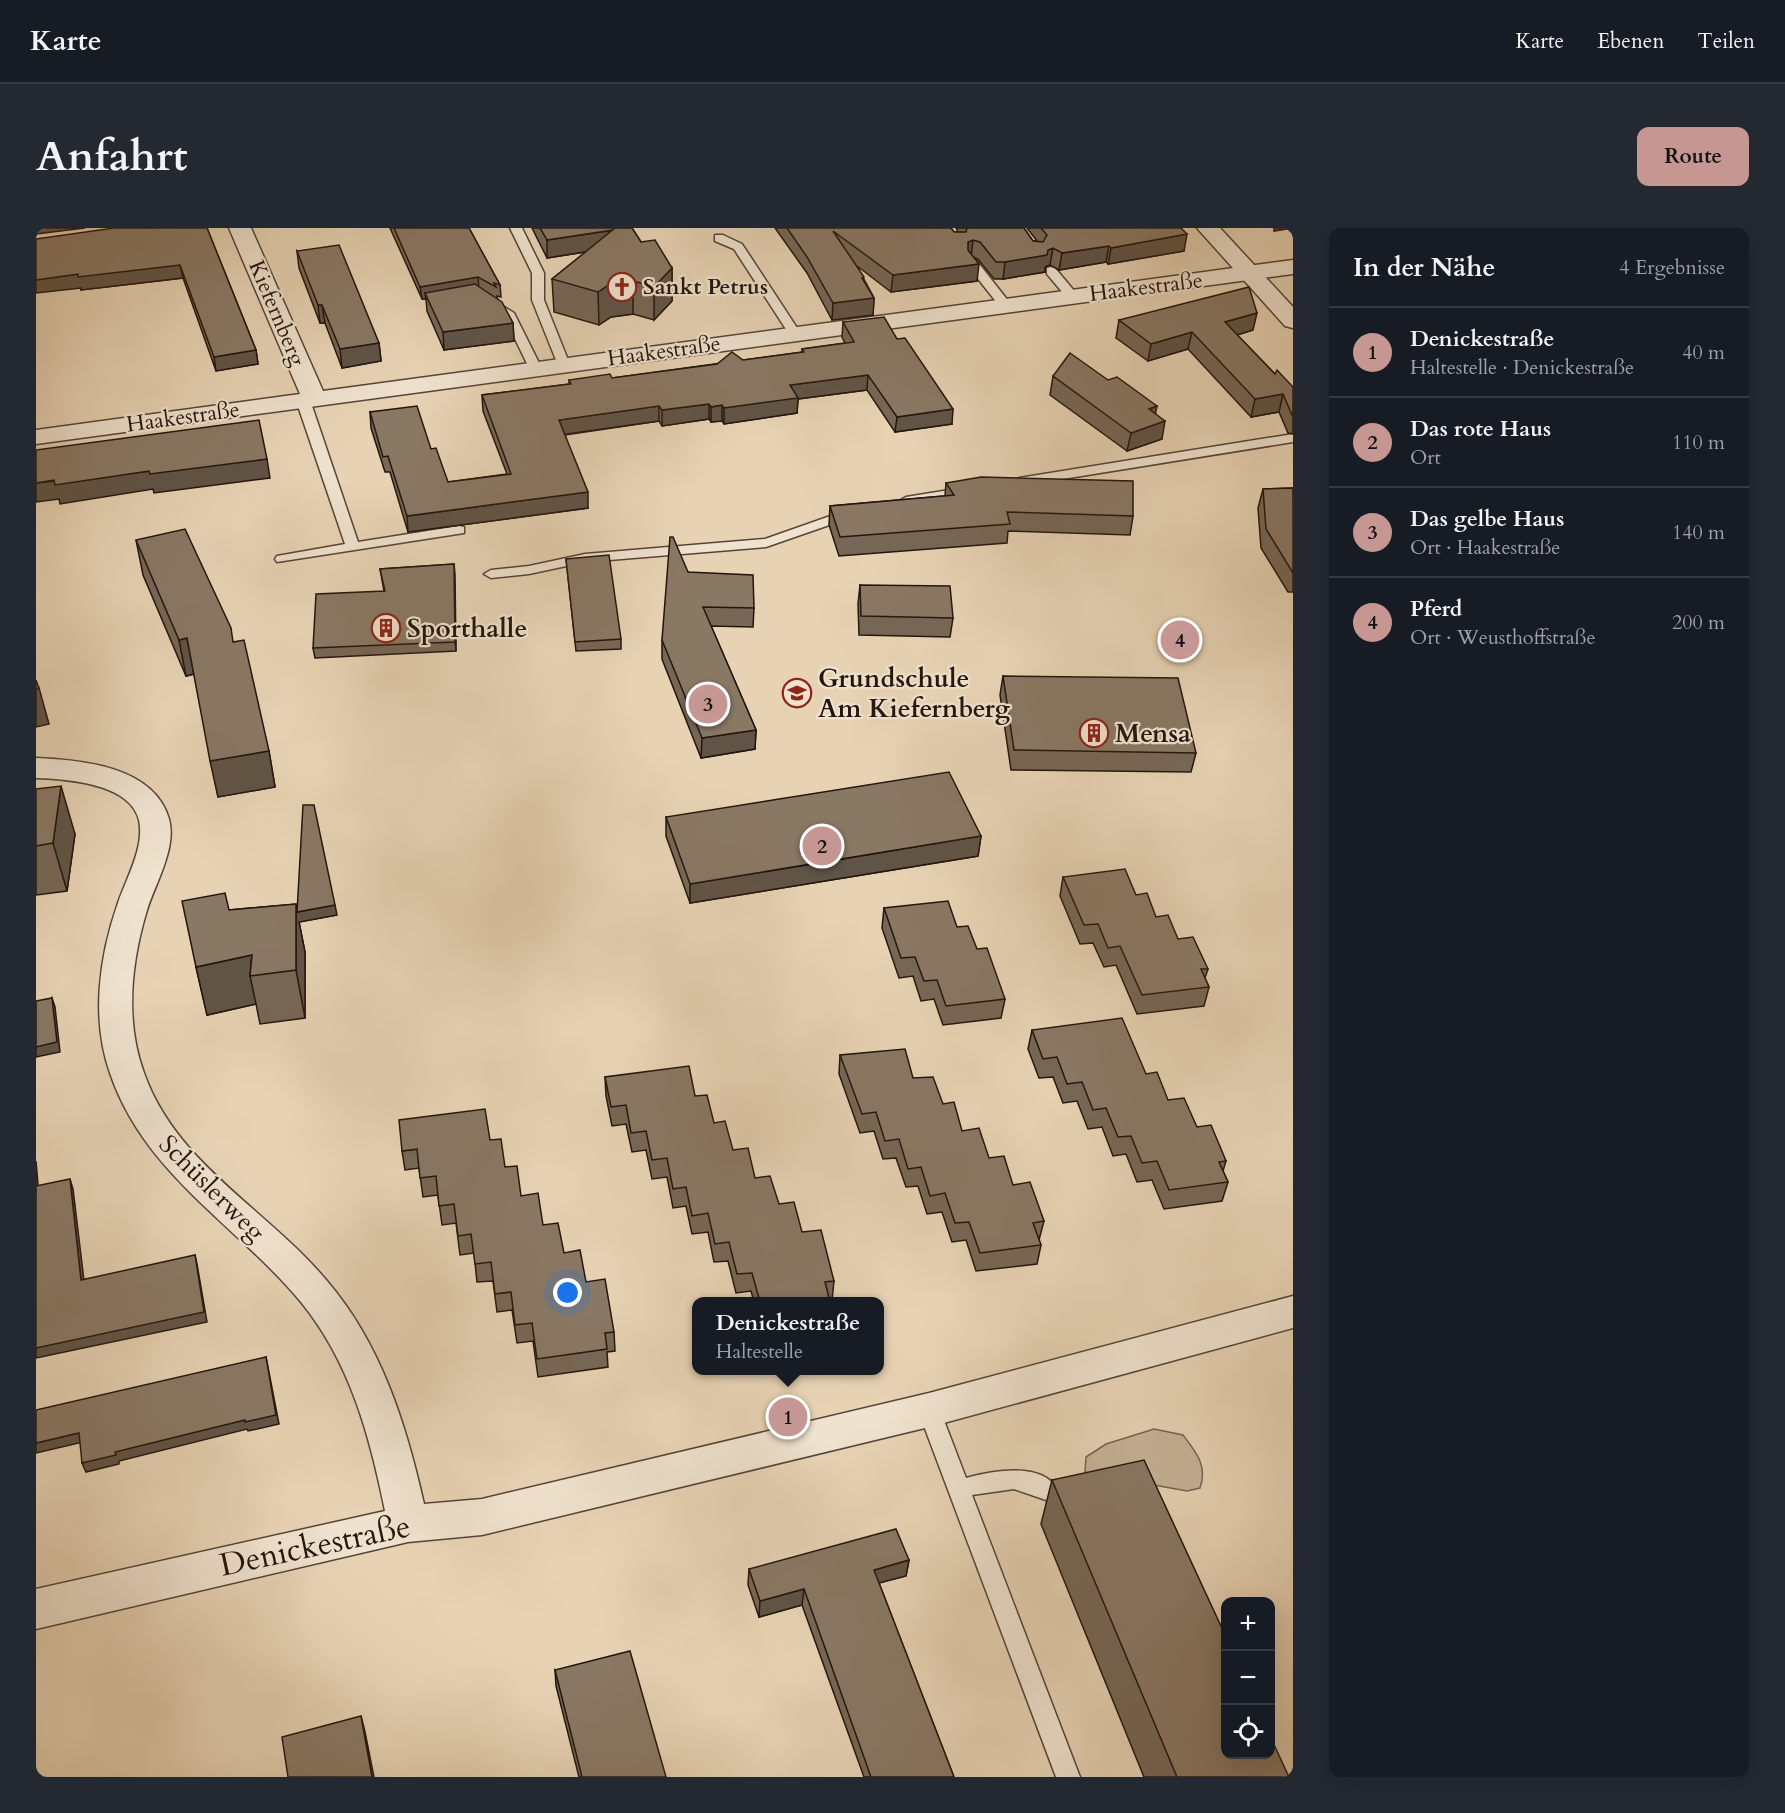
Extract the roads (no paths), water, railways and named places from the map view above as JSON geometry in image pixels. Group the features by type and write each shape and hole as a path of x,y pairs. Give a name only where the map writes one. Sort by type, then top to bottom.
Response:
{"street":[{"name":"Kiefernberg","path":"240,228 308,399"},
{"path":"1208,228 1293,321"},
{"name":"Haakestraße","path":"36,437 1293,267"},
{"name":"Schüslerweg","path":"36,768 79,771 106,777 133,791 153,818 153,837 124,935 116,988 119,1041 135,1096 147,1120 171,1152 290,1265 315,1292 337,1322 356,1353 380,1411 408,1524"},
{"name":"Denickestraße","path":"36,1609 408,1524 482,1517 929,1410 1293,1312"}],"lane":[{"path":"516,228 538,273 538,300 564,365"},
{"path":"719,238 738,247 795,334"},
{"path":"972,263 1005,305"},
{"path":"1051,271 1072,296"},
{"path":"479,296 510,316 536,369"},
{"path":"308,399 353,547"},
{"path":"1005,485 1293,438"},
{"path":"891,504 981,488"},
{"path":"491,574 529,570 585,558 766,543 788,537 826,518 868,508"},
{"path":"282,559 459,530"},
{"path":"929,1410 1068,1777"},
{"path":"960,1489 1008,1479 1032,1482 1046,1490"}],"place":[{"name":"Sankt Petrus","path":"622,287"},
{"name":"Sporthalle","path":"386,628"},
{"name":"Pferd","path":"1180,640"},
{"name":"Grundschule Am Kiefernberg","path":"797,693"},
{"name":"Das gelbe Haus","path":"708,704"},
{"name":"Mensa","path":"1094,733"},
{"name":"Das rote Haus","path":"822,846"},
{"name":"Denickestraße","path":"788,1417"}]}
